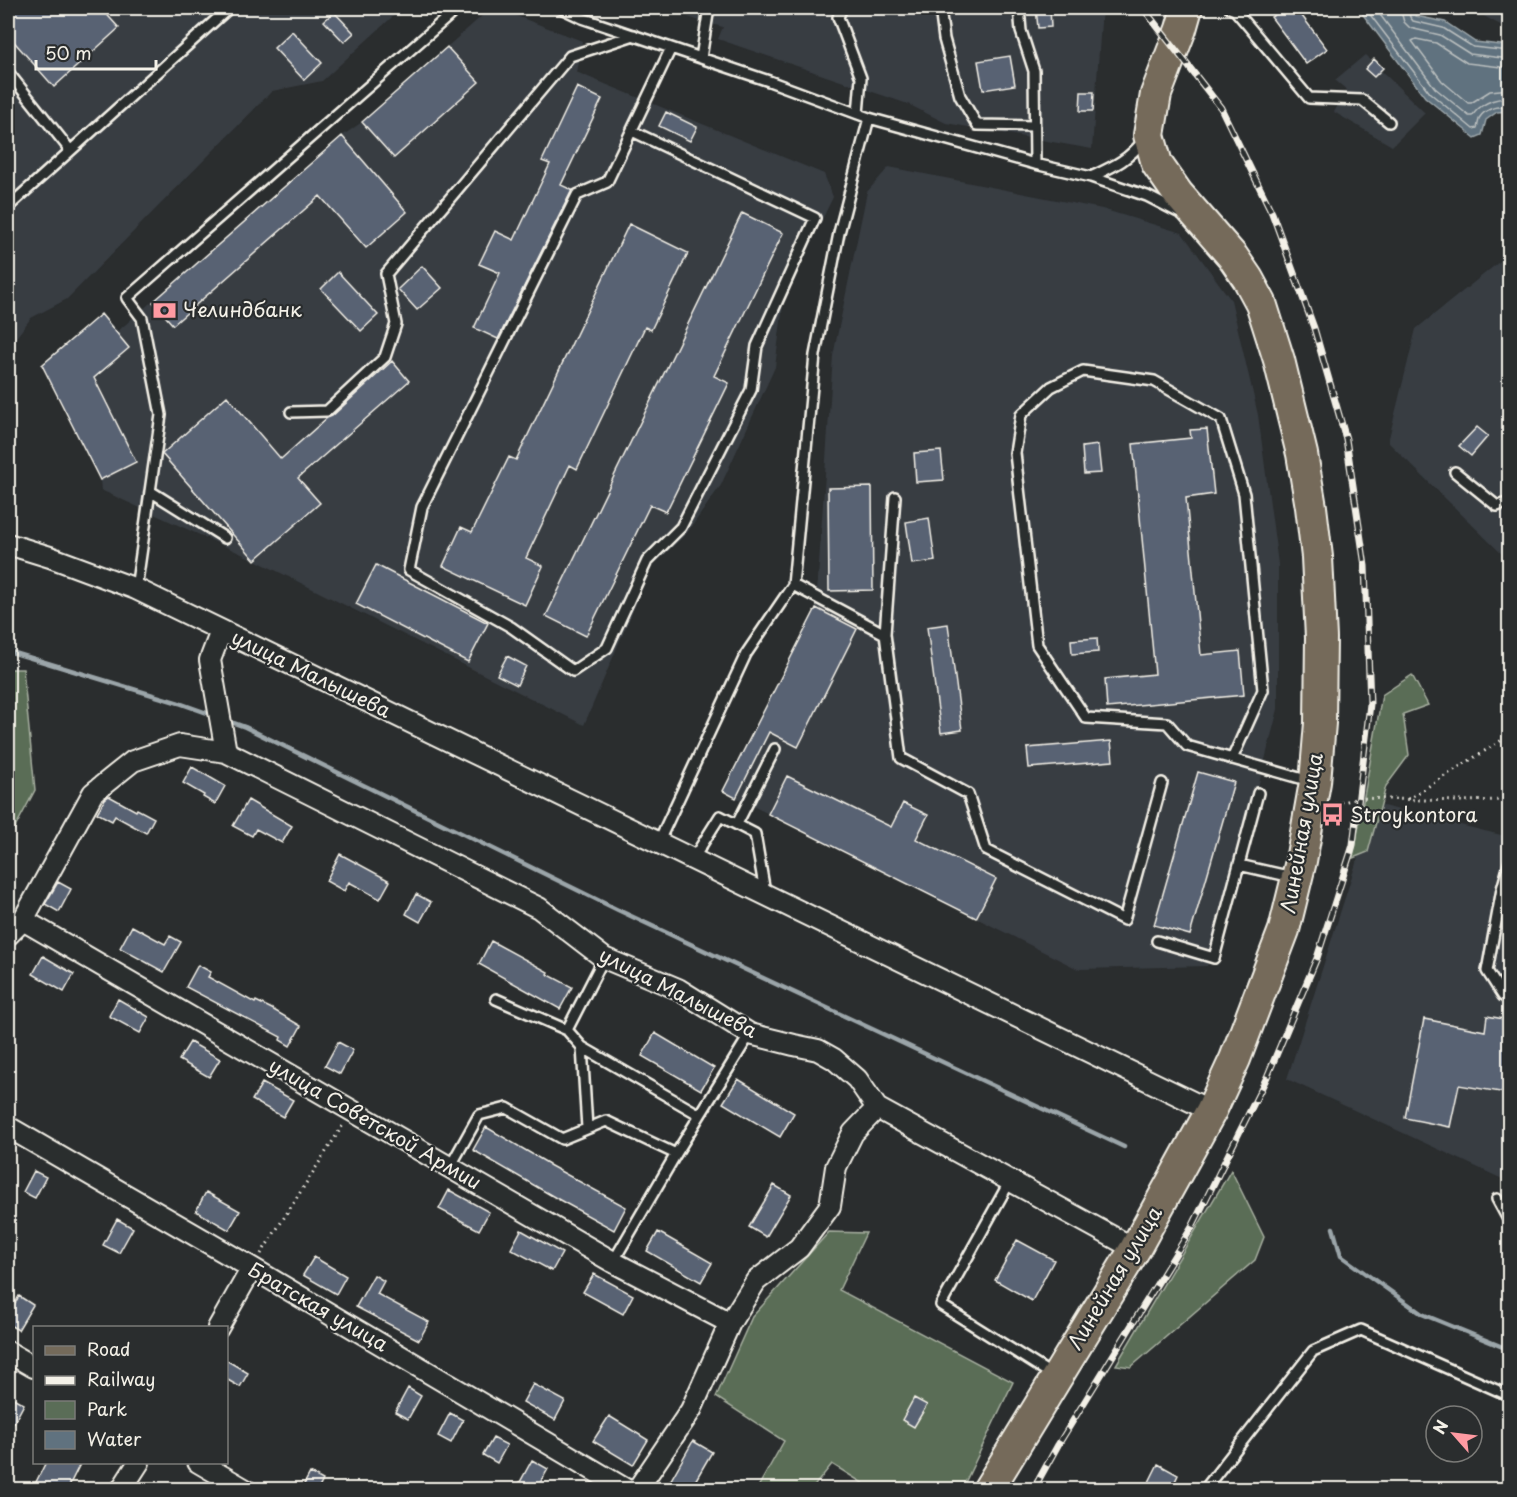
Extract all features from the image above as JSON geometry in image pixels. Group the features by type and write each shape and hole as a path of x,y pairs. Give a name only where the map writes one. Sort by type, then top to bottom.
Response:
{"main road":[{"name":"Линейная улица","path":"988,1490 1135,1249 1211,1111 1235,1059 1284,930 1313,796 1320,723 1321,638 1316,547 1302,454 1279,360 1261,303 1248,279 1233,257 1178,194 1157,164 1149,135 1156,94 1187,8"}],"street":[{"name":"улица Малышева","path":"8,544 136,589 1211,1111"},
{"name":"улица Малышева","path":"221,631 210,660 226,752 539,908 603,958 678,989 750,1034 818,1050 834,1059 857,1079 877,1108 1135,1249"},
{"path":"8,935 23,920 93,793 133,761 180,745 226,752"},
{"name":"улица Советской Армии","path":"23,920 613,1262 730,1323"},
{"path":"637,1490 691,1410 730,1323 756,1281 799,1248 830,1206 836,1167 853,1133 877,1108"},
{"name":"Братская улица","path":"8,1127 252,1268 627,1490"},
{"path":"219,1326 252,1268"},
{"path":"8,1352 33,1366"},
{"path":"121,1490 138,1464"},
{"path":"201,1464 246,1490"}],"lane":[{"path":"8,207 229,8"},
{"path":"136,589 161,415 142,318 127,298 458,8"},
{"path":"561,8 582,18 869,118 1035,164 1091,177 1147,196 1206,226"},
{"path":"701,58 709,8"},
{"path":"842,8 838,17 861,78 858,114"},
{"path":"940,8 944,39 960,96 977,124 1034,126"},
{"path":"1019,8 1021,31 1034,71 1035,164"},
{"path":"1230,8 1235,10 1310,98 1362,100 1389,122"},
{"path":"291,412 327,411 385,357 396,324 386,274 570,56 634,35"},
{"path":"632,131 815,218 757,346 751,390 681,526 647,561 607,648 573,671 511,627 410,570 422,507 577,195 607,182 670,48"},
{"path":"8,72 70,150"},
{"path":"658,843 746,654 793,585 815,355 839,233 869,118"},
{"path":"1091,177 1118,165 1133,153 1149,135"},
{"path":"1232,759 1263,690 1244,494 1221,419 1154,381 1083,371 1051,387 1021,415 1015,453 1037,645 1086,718 1167,723 1187,746 1232,759 1313,796"},
{"path":"1455,472 1497,506 1509,502"},
{"path":"150,491 225,538"},
{"path":"895,497 885,634 901,758 968,794 986,850 1124,920 1162,783"},
{"path":"793,585 885,634"},
{"path":"736,824 775,749"},
{"path":"1157,941 1214,958 1258,793"},
{"path":"693,860 720,816 755,834 765,895"},
{"path":"1509,861 1487,971 1503,996 1509,1000"},
{"path":"1239,865 1297,878"},
{"path":"567,1030 603,958"},
{"path":"496,999 567,1030 582,1047 700,1114"},
{"path":"613,1262 750,1034"},
{"path":"582,1047 587,1128"},
{"path":"450,1167 479,1115 507,1108 562,1139 606,1120 676,1154"},
{"path":"1010,1181 941,1305 1056,1378"},
{"path":"1497,1199 1509,1223"},
{"path":"1204,1490 1313,1351 1361,1330 1509,1396"}],"path":[{"path":"1407,800 1509,735"},
{"path":"1313,796 1407,800 1509,800"},
{"path":"252,1268 352,1110"}],"shaded area":[{"path":"8,8 402,8 322,81 272,91 67,299 31,318 8,348"},
{"path":"491,8 582,41 576,72 824,174 833,197 784,298 775,367 721,485 687,533 652,566 584,725 255,560 101,490 100,480 42,365 101,314 118,331"},
{"path":"662,8 1102,8 1092,149 946,123 908,104 718,39 723,27"},
{"path":"1469,8 1509,8 1508,29"},
{"path":"1365,55 1425,113 1392,146 1334,112 1347,90 1335,80"},
{"path":"889,167 1102,209 1182,233 1231,300 1258,415 1278,564 1278,709 1207,966 1078,969 723,791 816,608 833,356 867,192"},
{"path":"1509,254 1509,561 1388,442 1416,329"},
{"path":"1375,804 1509,837 1509,1182 1287,1079"}],"green space":[{"path":"8,669 23,669 35,790 8,841"},
{"path":"1412,675 1428,705 1403,714 1409,755 1386,786 1368,852 1353,858 1382,695"},
{"path":"1231,1170 1264,1237 1255,1260 1131,1367 1116,1365"},
{"path":"829,1232 866,1233 839,1290 1013,1382 962,1489 872,1489 832,1464 812,1489 757,1489 784,1441 716,1397 752,1317"}],"water":[{"path":"1358,8 1413,8 1416,16 1445,22 1475,42 1509,46 1509,111 1497,112 1486,120 1482,135 1475,138 1425,97"}],"building":[{"path":"8,8 101,8 119,28 54,87 8,35"},
{"path":"1036,8 1050,8 1051,27 1038,28"},
{"path":"1285,8 1296,8 1327,49 1306,64 1271,17"},
{"path":"334,12 354,33 344,42 324,21"},
{"path":"292,31 322,63 304,80 274,48"},
{"path":"447,47 479,82 394,158 362,122"},
{"path":"1010,56 1015,85 983,90 978,61"},
{"path":"1374,59 1383,68 1374,77 1365,69"},
{"path":"577,87 602,99 561,185 572,190 498,339 474,328 500,273 479,264 495,231 514,240 550,164 542,161"},
{"path":"1081,92 1094,92 1093,111 1080,111"},
{"path":"666,112 697,127 690,141 659,126"},
{"path":"342,136 407,212 366,248 320,196 173,325 153,302"},
{"path":"742,213 783,233 714,376 729,383 666,512 650,505 586,636 546,616"},
{"path":"629,224 688,253 651,330 645,327 577,469 570,465 526,558 543,566 525,605 443,566 461,527 472,532 509,457 516,460"},
{"path":"422,266 442,288 417,310 398,289"},
{"path":"338,272 378,315 361,331 321,289"},
{"path":"101,314 129,348 94,378 136,462 100,480 42,365"},
{"path":"392,361 409,381 298,478 320,503 255,560 162,454 227,396 281,459"},
{"path":"1477,427 1488,436 1471,456 1459,446"},
{"path":"1207,429 1214,494 1186,498 1201,655 1240,651 1244,695 1107,708 1105,679 1155,674 1133,444 1191,438 1190,430"},
{"path":"1098,445 1101,473 1084,474 1082,447"},
{"path":"941,451 944,480 916,482 914,453"},
{"path":"872,487 873,590 829,591 828,488"},
{"path":"929,518 935,561 912,564 906,522"},
{"path":"376,565 488,623 468,662 356,604"},
{"path":"816,608 857,629 798,747 769,732 736,798 723,791"},
{"path":"948,624 962,730 941,733 927,627"},
{"path":"1097,638 1098,652 1072,654 1071,640"},
{"path":"507,656 526,666 517,685 497,675"},
{"path":"1111,741 1113,761 1029,768 1027,748"},
{"path":"192,767 225,786 215,804 183,783"},
{"path":"1198,772 1234,782 1190,935 1154,925"},
{"path":"787,776 891,827 903,803 928,815 916,839 996,879 976,918 768,814"},
{"path":"109,796 154,818 146,833 115,816 112,821 97,813"},
{"path":"248,800 292,826 282,843 256,829 252,836 233,826"},
{"path":"340,854 390,881 380,899 349,882 344,891 326,881"},
{"path":"58,882 71,889 59,912 45,904"},
{"path":"416,894 431,902 420,922 406,914"},
{"path":"132,926 165,944 170,936 181,942 164,972 120,948"},
{"path":"491,941 572,987 560,1009 479,964"},
{"path":"43,956 74,974 64,992 33,974"},
{"path":"198,965 211,972 208,977 301,1026 290,1046 280,1040 281,1037 186,987"},
{"path":"118,999 149,1017 140,1033 109,1016"},
{"path":"1487,1016 1509,1020 1509,1075 1506,1093 1459,1085 1450,1127 1405,1118 1424,1019 1485,1031"},
{"path":"655,1033 714,1068 701,1090 642,1056"},
{"path":"190,1042 220,1059 209,1077 179,1060"},
{"path":"338,1042 353,1050 340,1074 325,1066"},
{"path":"738,1079 794,1113 780,1137 723,1103"},
{"path":"262,1083 293,1100 283,1117 252,1100"},
{"path":"486,1127 626,1207 614,1230 473,1150"},
{"path":"34,1171 46,1177 35,1198 23,1192"},
{"path":"774,1185 791,1195 766,1237 749,1227"},
{"path":"449,1190 489,1212 479,1230 439,1209"},
{"path":"206,1192 240,1211 229,1230 196,1211"},
{"path":"117,1219 133,1228 119,1253 103,1245"},
{"path":"521,1230 562,1253 552,1271 511,1249"},
{"path":"658,1232 712,1263 701,1282 647,1251"},
{"path":"1017,1240 1054,1260 1032,1301 995,1280"},
{"path":"314,1257 346,1276 336,1294 303,1275"},
{"path":"594,1274 633,1295 623,1314 583,1292"},
{"path":"374,1275 384,1281 377,1294 429,1322 419,1340 356,1307"},
{"path":"19,1296 33,1305 18,1330 8,1324 8,1316"},
{"path":"228,1361 248,1373 240,1387 228,1380"},
{"path":"533,1384 565,1401 555,1420 523,1402"},
{"path":"408,1388 421,1396 408,1419 395,1412"},
{"path":"8,1395 24,1404 8,1434"},
{"path":"914,1398 927,1405 914,1427 902,1420"},
{"path":"450,1413 463,1420 451,1443 438,1436"},
{"path":"609,1416 648,1440 633,1465 593,1441"},
{"path":"493,1438 507,1445 497,1463 483,1455"},
{"path":"693,1441 712,1452 690,1490 676,1490 668,1485"},
{"path":"532,1460 548,1469 536,1490 529,1490 519,1484"},
{"path":"45,1464 80,1464 67,1490 32,1490"},
{"path":"1158,1464 1178,1475 1171,1490 1145,1490"},
{"path":"310,1473 323,1480 318,1490 301,1490"}],"waterway":[{"path":"8,651 207,713"},
{"path":"234,723 618,910 1124,1147"},
{"path":"1333,1228 1341,1256 1422,1314 1510,1350"}],"railway":[{"path":"1033,1490 1058,1445 1192,1227 1267,1077 1317,958 1353,845 1370,704 1365,566 1346,439 1314,328 1272,213 1221,108 1143,8"}],"place":[{"name":"Челиндбанк","path":"165,310"},
{"name":"Stroykontora","path":"1332,815"}]}
